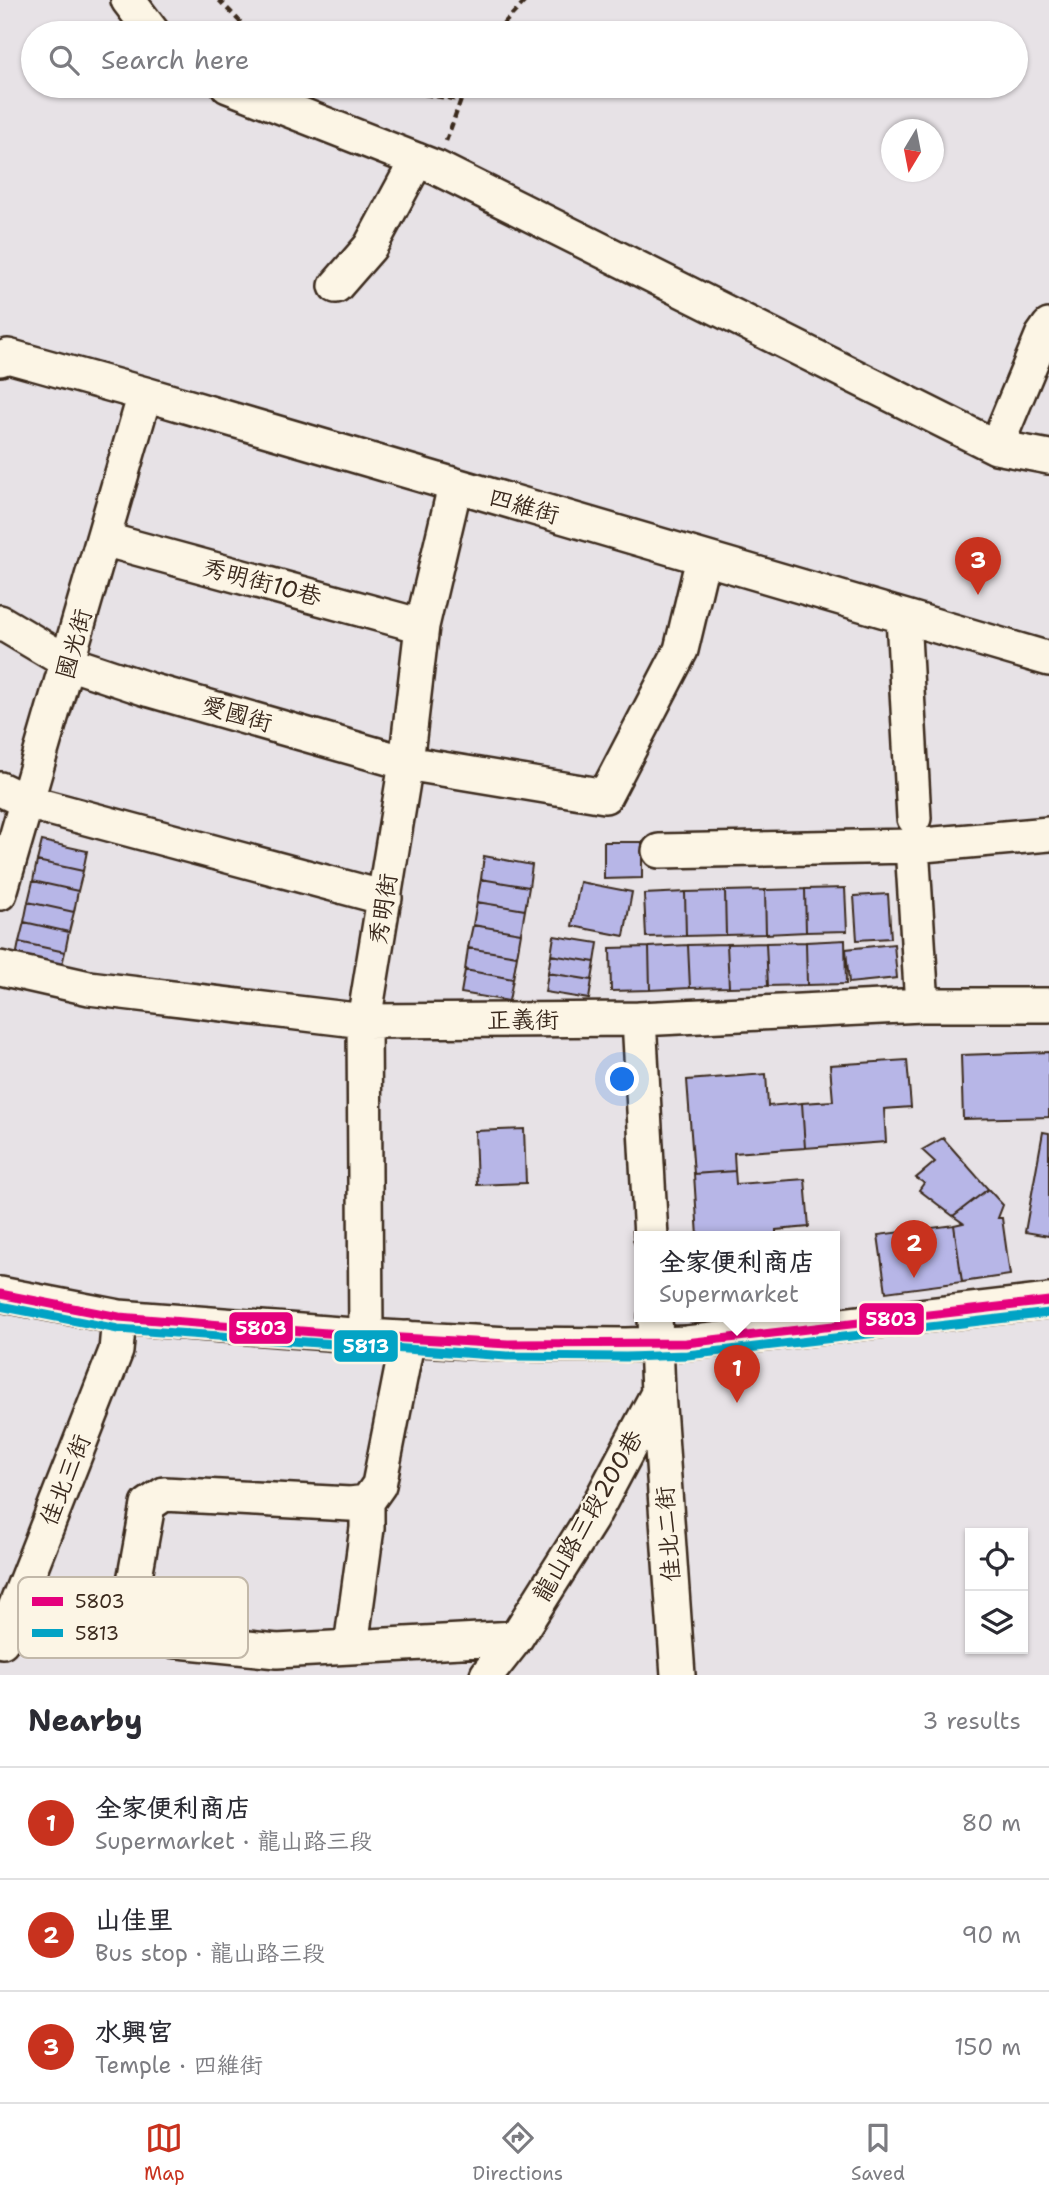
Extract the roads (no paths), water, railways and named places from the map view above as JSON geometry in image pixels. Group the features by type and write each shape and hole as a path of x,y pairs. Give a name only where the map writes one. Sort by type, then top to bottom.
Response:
{"street":[{"path":"128,0 144,21"},
{"path":"259,98 427,164 996,447 1049,457"},
{"path":"336,286 370,247 427,164"},
{"path":"996,447 1049,326"},
{"name":"四維街","path":"0,359 8,356 145,394 1049,659"},
{"name":"國光街","path":"0,893 13,795 69,663 145,394"},
{"name":"秀明街","path":"366,1336 364,1021 406,763 422,626 455,486"},
{"name":"秀明街10巷","path":"103,539 422,626"},
{"name":"愛國街","path":"0,622 69,663 150,690 406,763 605,796 681,650 703,558"},
{"path":"903,617 922,1005"},
{"path":"13,795 385,898"},
{"path":"659,850 913,832 1049,834"},
{"name":"正義街","path":"0,968 89,988 364,1021 639,1019 922,1005 1049,1005"},
{"path":"639,1019 651,1231"},
{"path":"0,1294 119,1317 508,1344 774,1322"},
{"path":"840,1317 1049,1301"},
{"name":"佳北三街","path":"27,1577 116,1350 119,1317"},
{"name":"龍山路三段200巷","path":"487,1675 516,1638 591,1519 658,1393 656,1331"},
{"path":"351,1646 367,1528 367,1502 379,1485 408,1338"},
{"name":"佳北二街","path":"658,1393 678,1675"},
{"path":"135,1577 148,1505 164,1494 351,1504 367,1502"},
{"name":"佳北三街","path":"2,1641 18,1600"},
{"path":"248,1657 276,1663 351,1646 516,1638"}],"place":[{"name":"水興宮","path":"978,595"},
{"name":"山佳里","path":"914,1278"},
{"name":"全家便利商店","path":"737,1403"}]}
